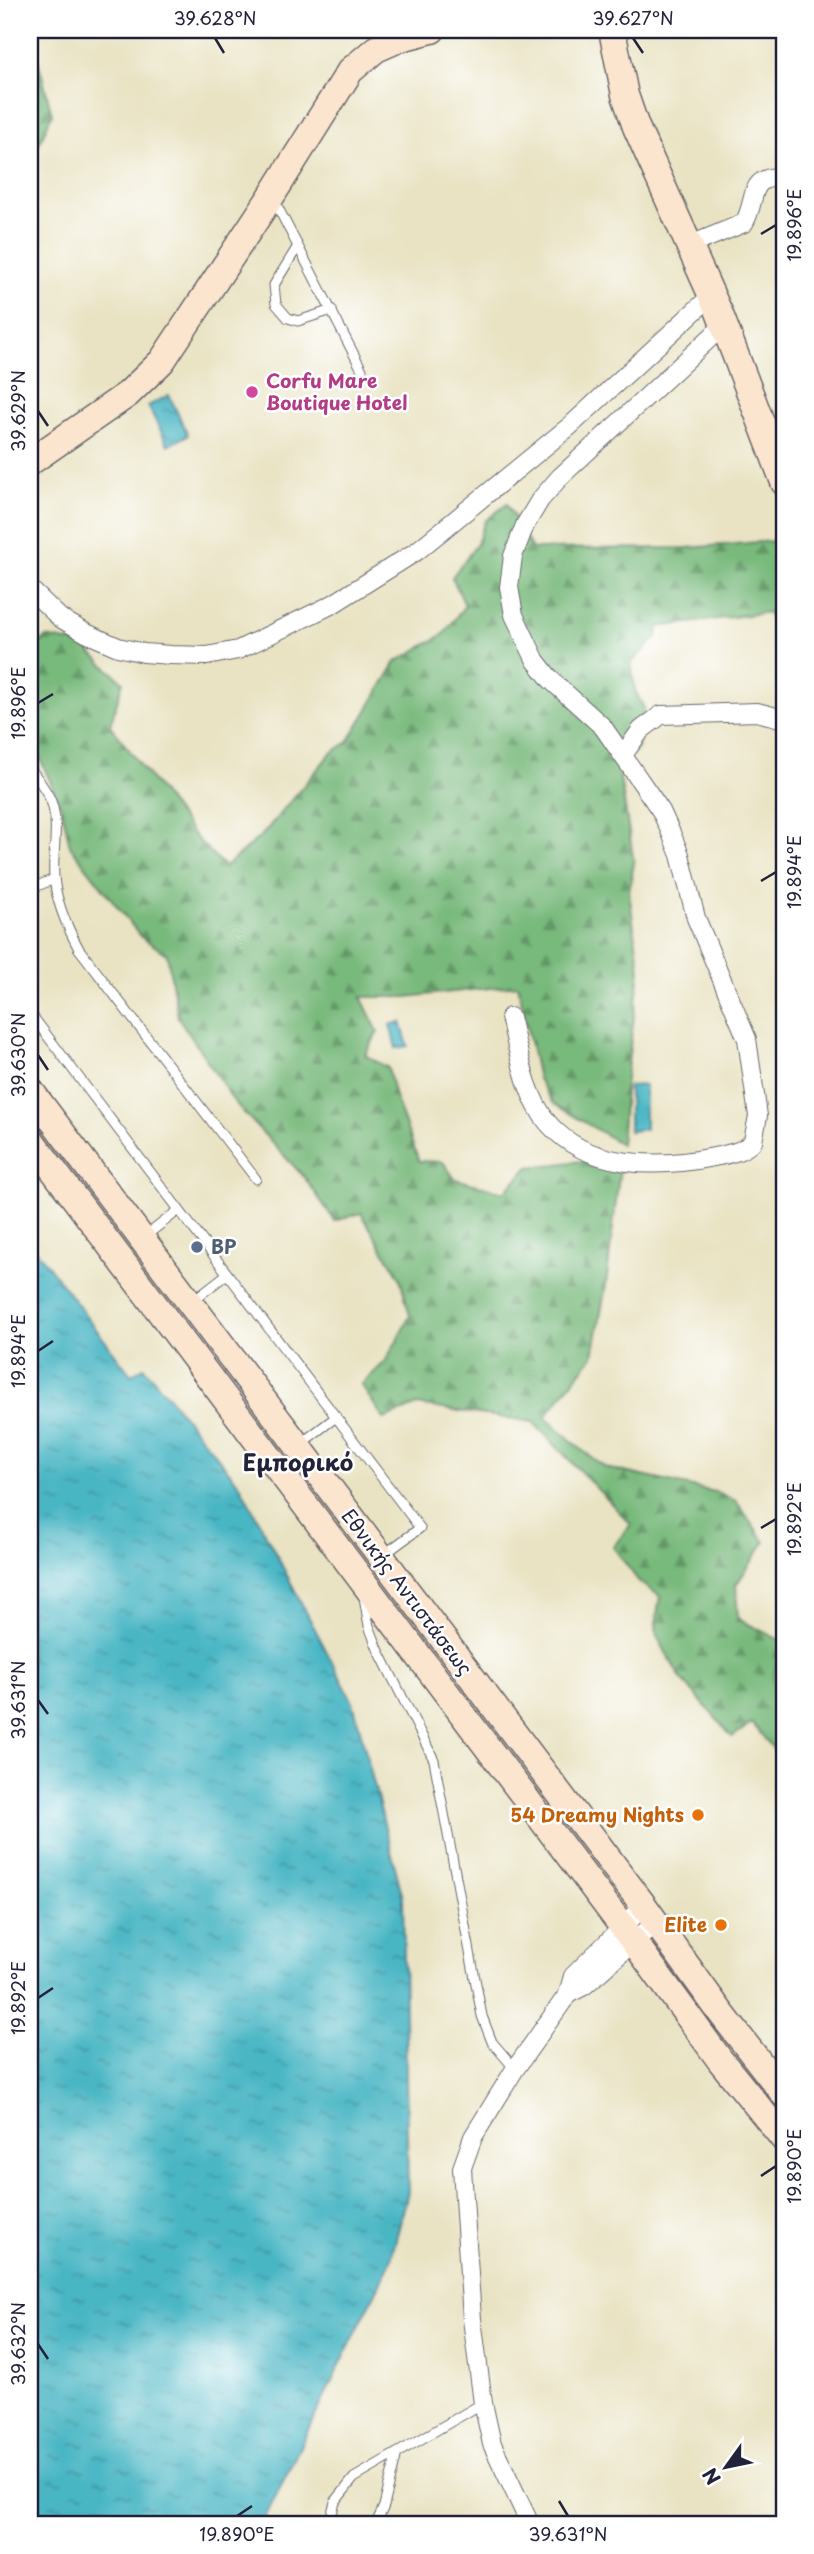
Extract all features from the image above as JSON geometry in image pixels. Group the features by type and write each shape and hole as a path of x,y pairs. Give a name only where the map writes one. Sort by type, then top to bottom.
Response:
{"main road":[{"path":"30,462 128,394 162,361 272,195 349,71 376,49 401,38 432,30"},
{"path":"612,30 632,116 780,459 784,482"},
{"name":"Εθνικής Αντιστάσεως","path":"30,1090 784,2094"},
{"name":"Εθνικής Αντιστάσεως","path":"30,1139 720,2060 784,2138"}],"street":[{"path":"688,246 744,223 753,193 760,182 784,177"},
{"path":"30,589 61,618 86,633 118,646 144,653 171,655 207,656 238,650 333,604 417,551 570,426 711,296"},
{"path":"510,1017 526,1077 540,1110 548,1123 586,1150 634,1163 677,1163 737,1152 753,1141 758,1116 747,1039 696,918 671,833 661,811 603,727 551,680 536,661 514,615 509,587 513,556 525,525 540,500 560,477 724,325"},
{"path":"623,755 641,730 661,715 757,712 784,719"},
{"path":"530,2524 492,2444 483,2403 472,2319 462,2168 469,2144 515,2069 568,1994 584,1986 628,1934 649,1914"}],"lane":[{"path":"272,195 362,370"},
{"path":"298,246 274,285 276,304 288,318 298,321 332,310"},
{"path":"30,768 45,790 53,809 56,823 54,878 61,910 79,949 256,1179"},
{"path":"30,889 54,878"},
{"path":"30,1013 420,1528 381,1557"},
{"path":"142,1239 179,1210"},
{"path":"190,1303 227,1274"},
{"path":"298,1446 336,1417"},
{"path":"358,1575 369,1626 378,1649 434,1760 482,2016 492,2042 515,2069"},
{"path":"329,2524 335,2502 354,2478 483,2403"},
{"path":"376,2524 384,2506 397,2453"}],"green space":[{"path":"30,30 52,114 39,144 30,148"},
{"path":"507,504 532,549 687,548 784,540 784,654 773,636 769,612 658,627 657,637 631,663 635,691 644,708 638,749 618,765 634,863 629,892 640,971 626,1077 621,1144 554,1104 538,1079 518,985 406,997 361,997 378,1032 365,1055 388,1068 395,1097 419,1161 443,1162 455,1179 504,1192 529,1167 583,1161 620,1167 606,1285 593,1356 545,1417 606,1468 719,1493 736,1501 765,1542 736,1585 738,1619 782,1641 773,1680 784,1689 784,1762 752,1723 732,1737 679,1676 657,1636 660,1596 640,1583 613,1547 631,1524 533,1422 417,1405 384,1419 361,1385 385,1362 410,1316 400,1278 361,1213 335,1221 304,1177 235,1103 178,1017 167,954 141,937 70,846 62,809 40,758 30,743 30,653 46,637 81,644 123,682 110,725 197,839 225,867 263,834 331,753 348,742 396,662 444,634 465,605 452,577 477,544 485,521"}],"water":[{"path":"169,395 188,435 168,445 148,406"},
{"path":"401,1022 408,1046 396,1048 390,1025"},
{"path":"645,1085 645,1129 629,1131 629,1086"},
{"path":"30,1242 131,1375 144,1367 240,1485 353,1702 403,1898 408,2192 390,2263 262,2524 30,2524"}],"place":[{"name":"Corfu Mare Boutique Hotel","path":"252,392"},
{"name":"BP","path":"197,1247"},
{"name":"54 Dreamy Nights","path":"698,1815"},
{"name":"Elite","path":"721,1925"}],"district":[{"name":"Εμπορικό","path":"298,1463"}]}
